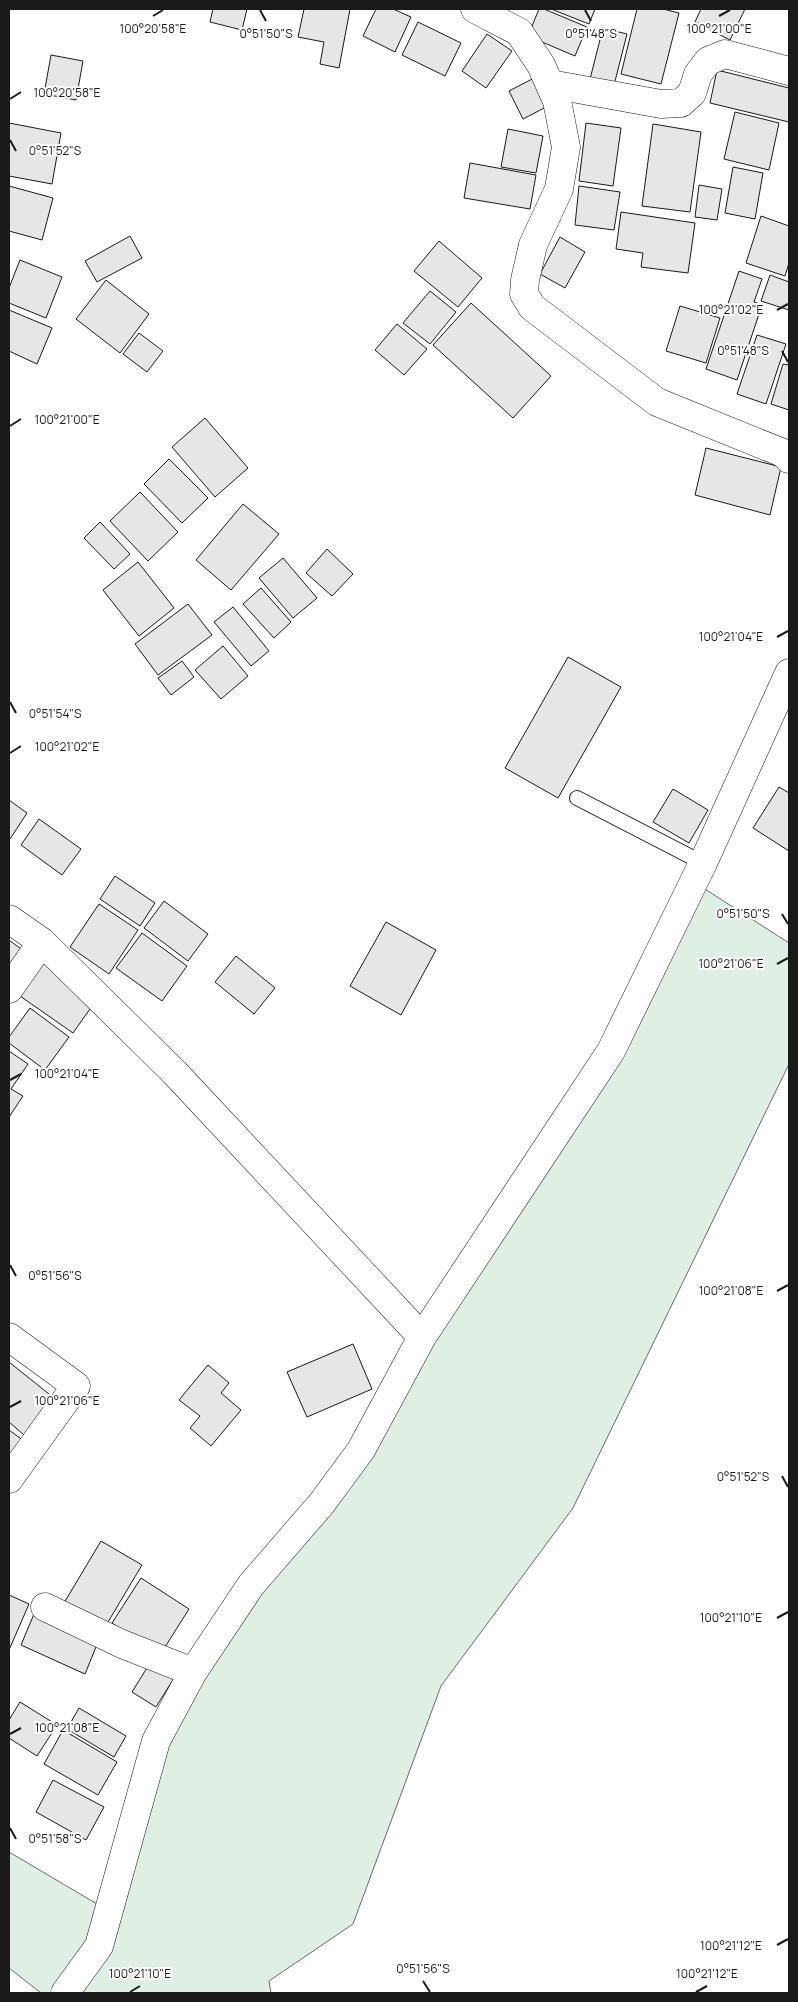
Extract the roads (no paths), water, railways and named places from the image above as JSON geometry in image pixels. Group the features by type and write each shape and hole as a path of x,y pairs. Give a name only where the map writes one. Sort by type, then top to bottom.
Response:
{"street":[{"path":"475,9 519,32 541,65 557,101 566,148 559,189 533,244 525,280 524,294 532,307 656,402 783,453 789,459"},
{"path":"550,84 661,104 680,103 692,93 698,74 708,61 725,54 789,71"},
{"path":"66,1993 99,1946 156,1741 192,1672 251,1585 322,1503 361,1450 422,1338 611,1051 703,863 789,673"},
{"path":"9,919 42,942 175,1073 422,1338"},
{"path":"9,989 42,942"},
{"path":"9,1337 76,1386 9,1479"},
{"path":"45,1608 122,1644 192,1672"}],"lane":[{"path":"577,798 703,863"}]}
